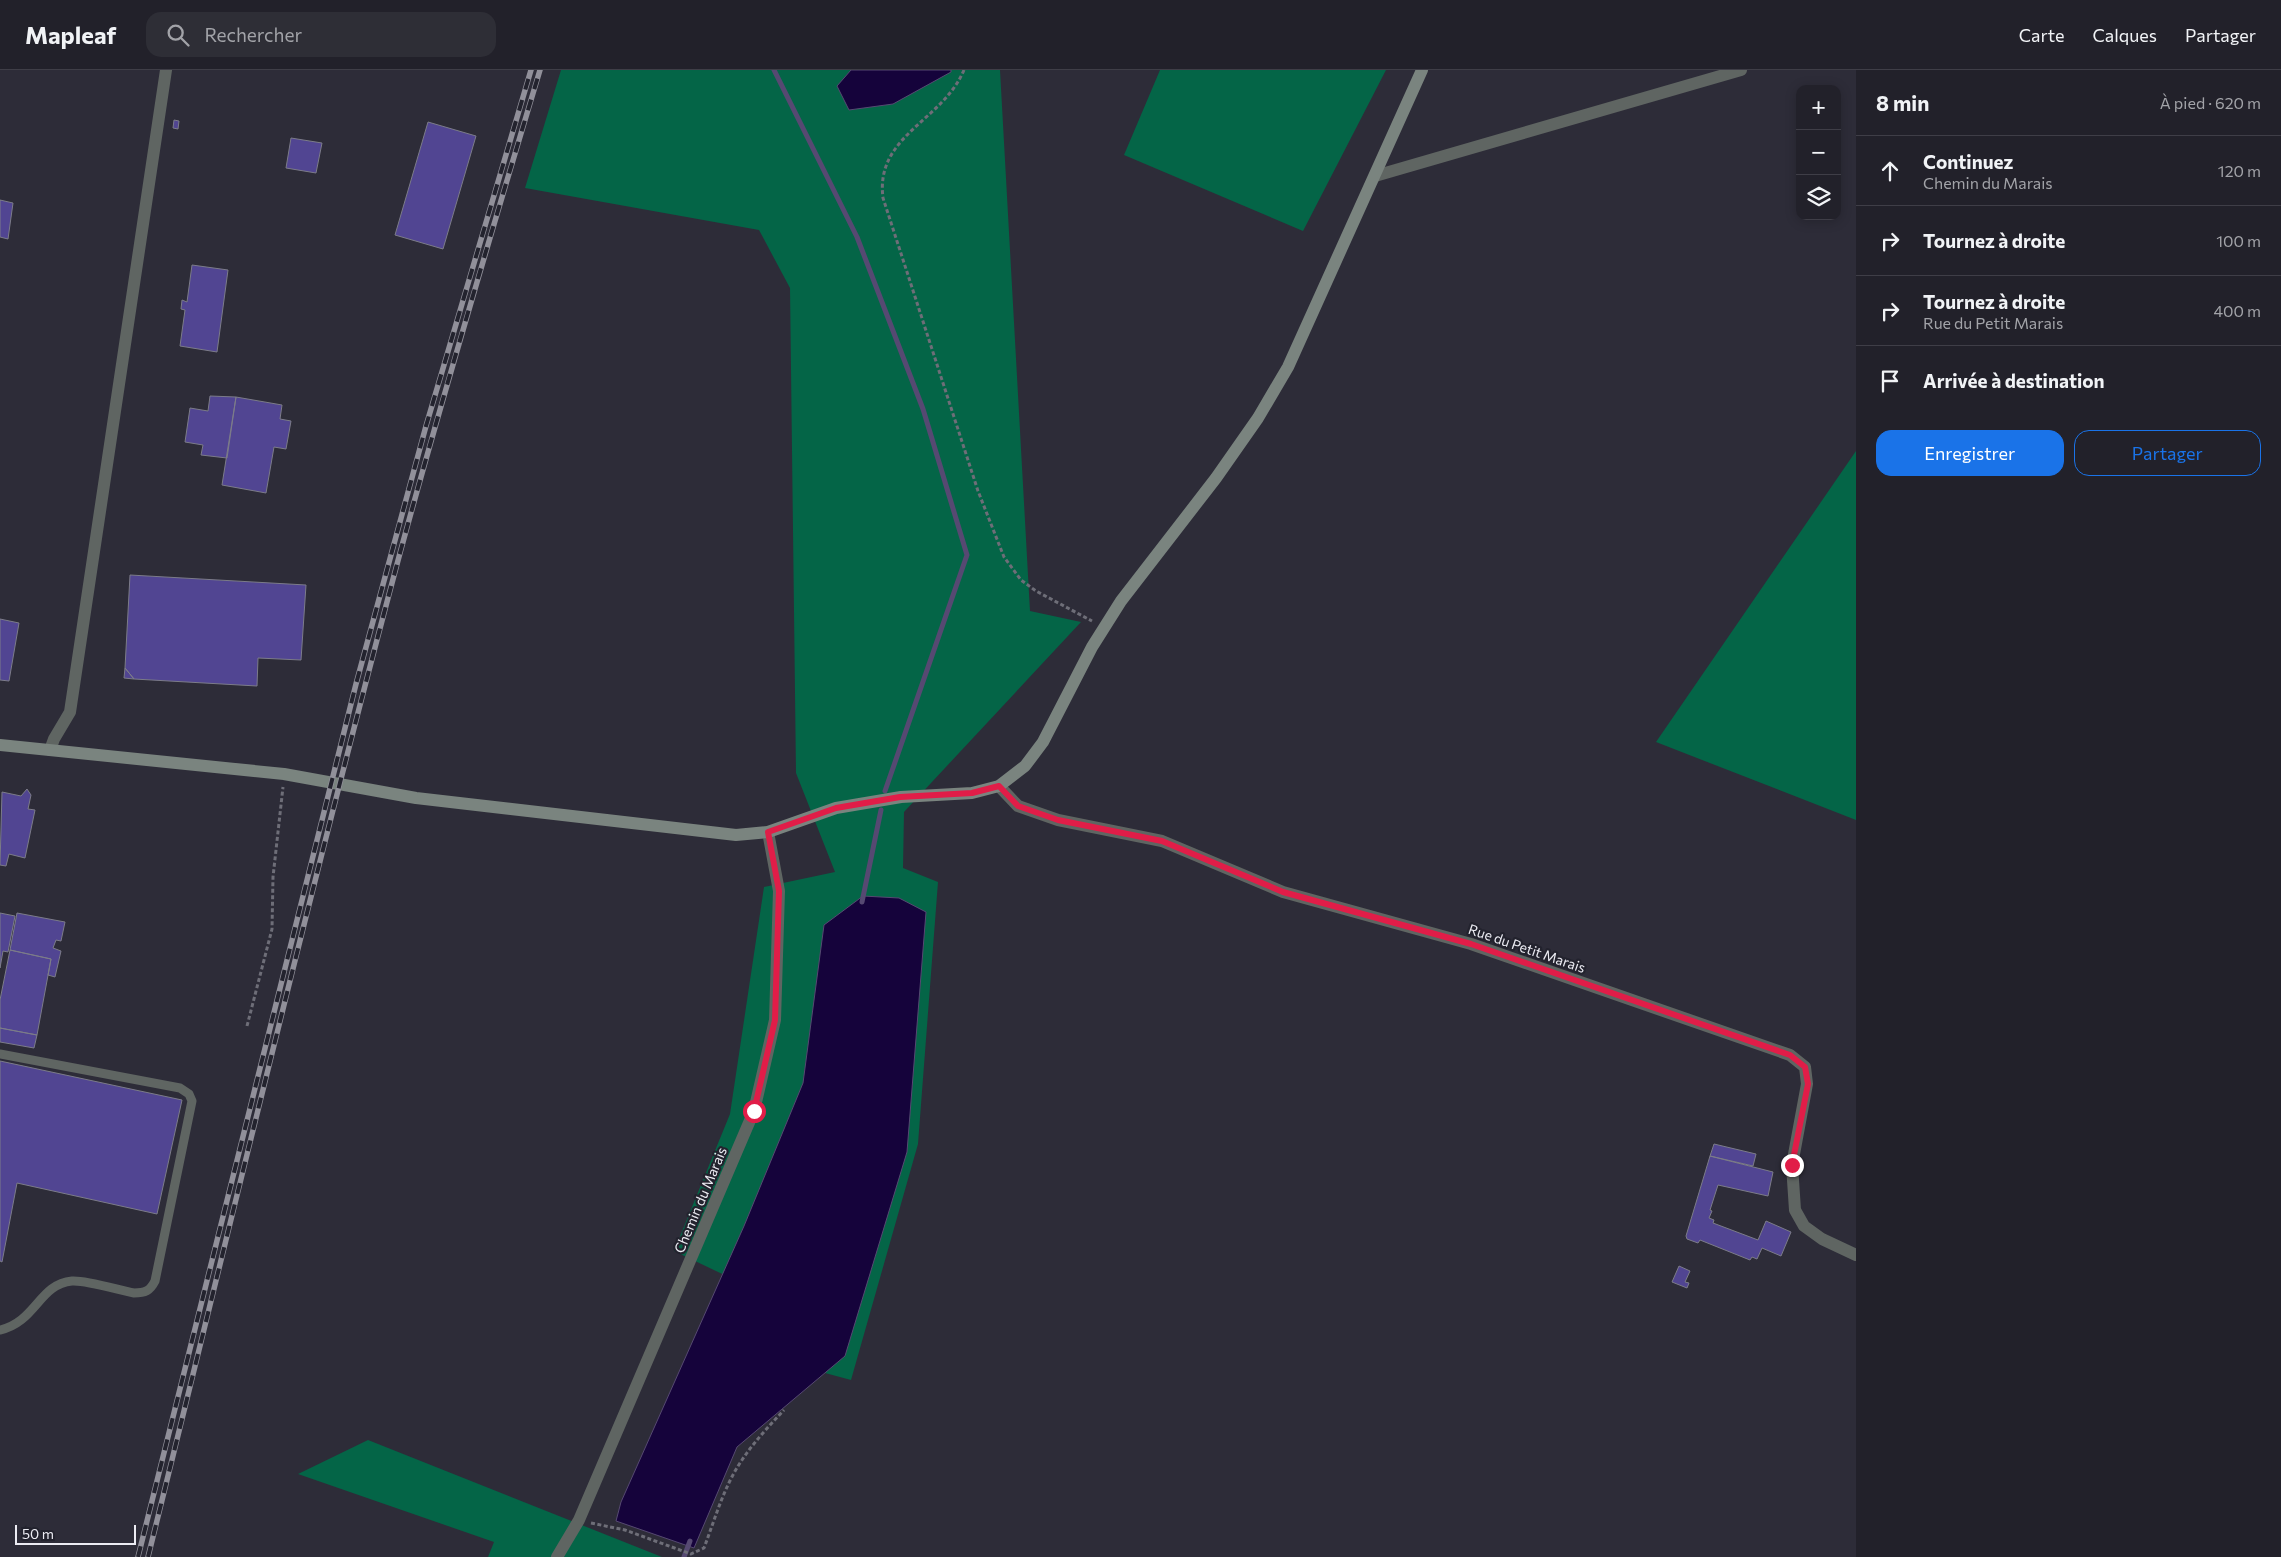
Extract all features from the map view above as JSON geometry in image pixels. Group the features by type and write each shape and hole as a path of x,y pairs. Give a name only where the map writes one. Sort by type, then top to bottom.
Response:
{"street":[{"path":"50,750 54,739 70,712 166,70"},
{"path":"0,745 284,774 416,798 736,835 768,832 836,808 900,797 972,793 999,786 1025,766 1043,742 1092,647 1121,601 1216,478 1258,418 1288,367 1422,70"},
{"path":"1374,176 1741,70"},
{"name":"Rue du Petit Marais","path":"999,786 1018,806 1058,820 1162,841 1283,892 1471,944 1790,1055 1805,1067 1808,1084 1792,1165 1795,1210 1804,1226 1822,1239 1856,1255"},
{"name":"Chemin du Marais","path":"558,1557 578,1520 754,1111 775,1020 779,891 768,832"}],"lane":[{"path":"0,1054 180,1088 189,1094 192,1101 157,1272 151,1288 143,1293 134,1293 74,1281 62,1283 44,1296 26,1318 15,1326 0,1330"}],"path":[{"path":"964,70 947,98 891,153 882,173 881,185 884,205 921,311 978,491 1004,557 1021,580 1036,591 1104,628"},
{"path":"247,1026 272,929 273,877 284,774"},
{"path":"578,1520 625,1530 691,1554 704,1548 726,1488 741,1461 761,1434 784,1410"}],"green space":[{"path":"561,70 1000,70 1030,611 1081,622 904,812 903,868 938,882 918,1144 851,1380 747,1352 758,1291 674,1251 730,1114 764,887 835,872 796,773 790,288 759,230 525,188"},
{"path":"1160,70 1386,70 1303,231 1124,155"},
{"path":"1856,451 1856,820 1656,742"},
{"path":"368,1440 662,1557 488,1557 494,1542 298,1474"}],"shaded area":[{"path":"851,70 951,70 951,72 893,104 849,110 837,86"},
{"path":"863,896 899,898 926,912 907,1152 845,1356 737,1447 694,1548 616,1521 621,1502 744,1226 803,1083 824,925"}],"building":[{"path":"174,120 179,121 178,129 173,128"},
{"path":"428,122 476,136 443,249 395,235"},
{"path":"291,138 322,143 316,173 286,168"},
{"path":"0,200 13,203 8,239 0,237"},
{"path":"192,265 228,270 217,352 180,346 185,310 181,309 182,300 187,302"},
{"path":"210,396 236,397 227,458 201,455 203,445 185,442 190,408 208,411"},
{"path":"236,397 282,405 280,419 291,421 286,449 274,447 266,493 222,485"},
{"path":"130,575 306,585 301,660 258,658 257,686 134,679 125,668"},
{"path":"0,619 19,623 9,681 0,680"},
{"path":"125,668 134,679 124,678"},
{"path":"27,789 31,795 28,809 35,810 25,858 9,854 6,866 0,865 2,792 21,796"},
{"path":"0,913 15,916 8,952 3,951 0,968"},
{"path":"17,913 65,922 61,941 56,940 53,948 61,951 55,977 48,975 51,959 10,950"},
{"path":"10,950 51,959 37,1035 0,1028 0,1000"},
{"path":"0,1028 37,1035 34,1048 0,1042"},
{"path":"0,1061 182,1100 157,1214 17,1183 2,1262 0,1261"},
{"path":"1714,1144 1756,1154 1753,1166 1710,1156"},
{"path":"1710,1156 1773,1172 1768,1196 1718,1185 1709,1218 1714,1220 1713,1223 1758,1240 1766,1221 1791,1232 1781,1256 1762,1248 1757,1259 1752,1257 1750,1260 1700,1240 1698,1243 1687,1239 1686,1236"},
{"path":"1679,1266 1690,1271 1685,1282 1689,1283 1687,1288 1672,1282"}],"waterway":[{"path":"774,70 857,237 923,409 967,555 885,791"},
{"path":"862,902 881,810"},
{"path":"684,1557 690,1541"}],"railway":[{"path":"138,1557 356,684 426,426 531,70"},
{"path":"148,1557 367,678 434,432 540,70"}],"route":[{"path":"754,1111 775,1020 779,891 768,832 836,808 900,797 972,793 999,786 1018,806 1058,820 1162,841 1283,892 1471,944 1790,1055 1805,1067 1808,1084 1792,1165"}]}
